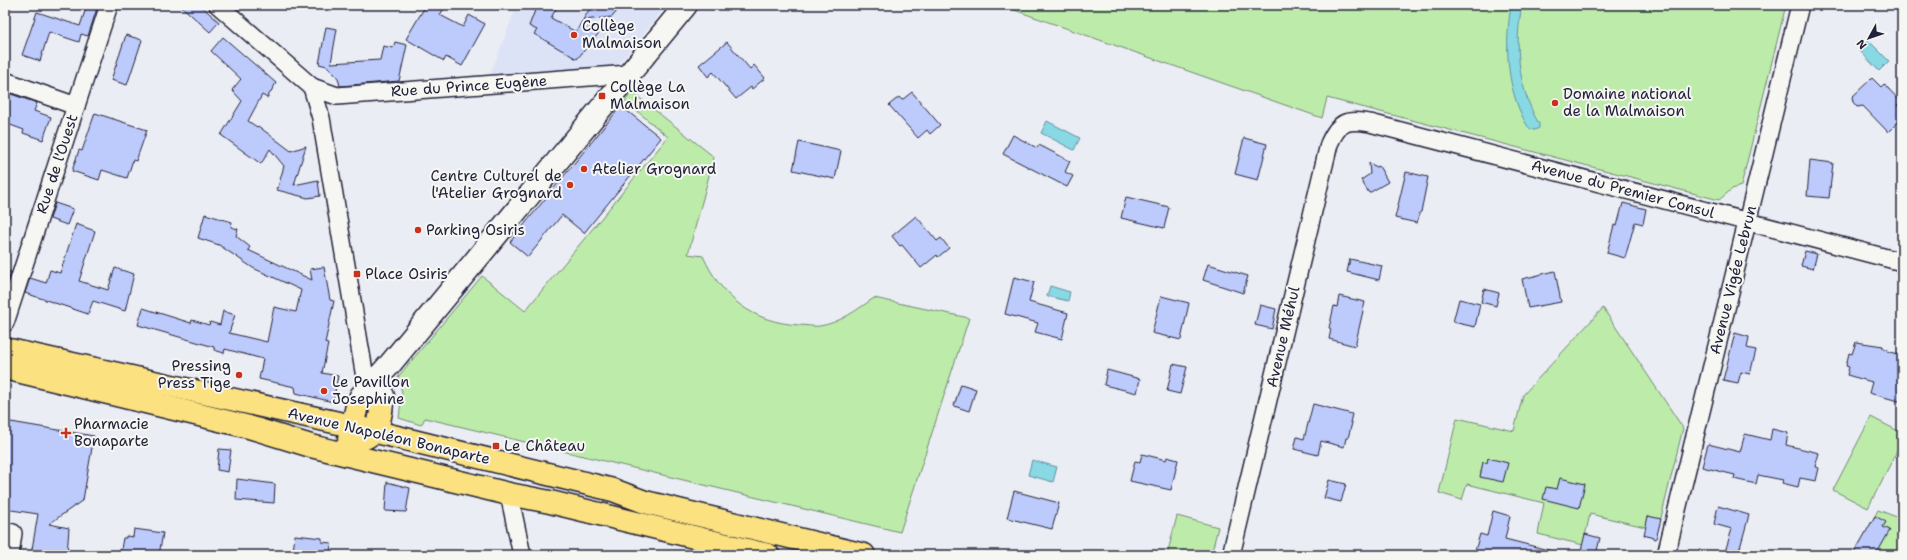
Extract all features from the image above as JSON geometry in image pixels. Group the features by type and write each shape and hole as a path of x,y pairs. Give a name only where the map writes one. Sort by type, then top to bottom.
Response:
{"main road":[{"name":"Avenue Napoléon Bonaparte","path":"5,349 358,416 509,494 550,502 768,555"},
{"name":"Avenue Napoléon Bonaparte","path":"5,368 249,428 358,416"},
{"path":"358,416 359,440 375,432 379,427 381,411"},
{"name":"Avenue Napoléon Bonaparte","path":"375,432 613,490 645,502 864,555"},
{"path":"503,463 509,494"},
{"path":"509,494 517,487 525,483 627,507 645,502"}],"street":[{"name":"Rue de l'Ouest","path":"5,323 109,5"},
{"path":"218,5 312,87 321,118 358,416"},
{"path":"358,416 629,74 686,5"},
{"name":"Avenue Vigée Lebrun","path":"1666,555 1800,5"},
{"name":"Rue du Prince Eugène","path":"312,87 337,96 629,74"},
{"path":"5,81 76,106"},
{"name":"Avenue du Premier Consul","path":"1343,123 1356,121 1370,123 1902,262"},
{"name":"Avenue Méhul","path":"1232,555 1329,144 1334,131 1343,123"},
{"path":"358,416 383,396 381,411"},
{"path":"509,494 522,555"},
{"path":"5,532 14,533 10,555"}],"shaded area":[{"name":"Collège Malmaison","path":"517,5 667,5 619,64 605,70 489,78"}],"green space":[{"name":"Domaine national de la Malmaison","path":"1000,5 1786,5 1741,186 1732,189 1719,200 1327,98 1322,118"},
{"path":"632,92 714,157 688,254 703,256 719,284 740,305 767,319 782,323 812,326 820,326 842,319 874,298 969,318 900,532 425,418 421,425 399,418 402,392 398,377 482,276 525,311 668,137 625,101"},
{"path":"1603,308 1683,428 1658,530 1590,514 1583,545 1538,534 1544,503 1467,484 1462,500 1439,493 1457,418 1514,431 1523,395"},
{"path":"1871,417 1902,433 1902,441 1868,508 1833,490"},
{"path":"1878,510 1902,519 1902,555 1854,555"},
{"path":"1177,516 1218,527 1211,555 1167,555"}],"water":[{"path":"1511,5 1522,5 1518,35 1518,51 1522,81 1526,96 1539,124 1539,128 1535,130 1526,124 1522,116 1510,76 1508,62 1508,33"},
{"path":"1868,40 1889,61 1879,71 1859,50"},
{"path":"1047,121 1080,138 1074,150 1041,133"},
{"path":"1050,286 1070,292 1068,301 1047,296"},
{"path":"1032,460 1057,467 1053,482 1028,475"}],"building":[{"path":"87,5 98,5 88,36 81,34 79,42 49,32 40,61 22,55 37,12 80,26"},
{"path":"180,5 200,5 219,22 210,32"},
{"path":"426,5 446,5 440,15 463,27 469,15 485,24 462,66 446,57 444,61 406,39"},
{"path":"537,5 558,5 551,18 576,32 582,21 599,33 577,59 534,34 537,30 529,26"},
{"path":"592,5 622,5 612,17 583,20"},
{"path":"326,27 337,29 331,63 380,60 383,46 393,48 395,42 407,45 399,81 340,86 338,78 327,66 319,64"},
{"path":"126,35 142,40 127,85 111,80"},
{"path":"223,37 276,83 267,98 262,95 248,121 257,127 258,126 291,151 306,146 294,185 318,180 320,196 308,198 277,190 276,188 278,187 284,166 270,149 261,164 221,135 242,101 232,90 241,79 211,51"},
{"path":"727,42 750,69 754,65 765,78 752,89 751,87 736,99 713,72 708,77 699,65"},
{"path":"1872,78 1881,87 1884,84 1901,102 1897,105 1902,110 1902,118 1888,132 1863,106 1857,107 1853,102 1852,97"},
{"path":"5,92 37,103 34,111 51,117 43,140 23,133 24,130 5,123"},
{"path":"912,92 940,125 930,134 927,130 918,138 889,105 899,97 902,100"},
{"name":"Centre Culturel de l'Atelier Grognard","path":"621,106 661,138 584,233 562,215 528,257 510,242"},
{"path":"95,113 147,130 136,161 133,160 127,178 102,170 99,180 72,171 79,150 82,151"},
{"path":"1013,135 1037,148 1039,145 1070,161 1065,172 1073,176 1067,187 1003,154"},
{"path":"1244,138 1267,144 1258,180 1235,174"},
{"path":"799,142 841,151 835,179 793,170"},
{"path":"1810,160 1833,163 1829,198 1807,196"},
{"path":"1369,163 1377,167 1379,166 1388,182 1369,193 1361,180 1370,174"},
{"path":"1406,172 1428,177 1421,212 1417,223 1395,218"},
{"path":"1126,197 1169,207 1164,228 1121,218"},
{"path":"55,203 73,209 67,225 50,219"},
{"path":"1623,203 1646,209 1643,224 1635,222 1625,258 1607,253 1614,225 1617,226"},
{"path":"205,214 232,222 231,227 238,229 236,236 250,247 248,250 312,280 310,269 324,267 330,300 334,301 325,343 328,344 322,373 338,376 333,402 296,393 295,387 259,379 263,359 225,349 224,353 214,350 214,347 138,325 143,308 191,323 192,320 209,325 210,322 220,325 223,311 235,315 229,333 267,342 274,307 296,312 301,290 253,268 219,245 198,238"},
{"path":"916,216 937,241 941,238 949,248 938,257 937,255 921,268 902,245 900,246 892,236"},
{"path":"76,224 95,231 79,281 108,290 115,268 134,274 125,311 93,301 88,314 25,293 30,278 46,283 50,270 60,273"},
{"path":"1805,251 1817,254 1813,269 1801,266"},
{"path":"1350,259 1382,266 1379,280 1347,272"},
{"path":"1208,264 1248,276 1243,293 1203,280"},
{"path":"5,271 11,272 6,287 5,287"},
{"path":"1555,271 1561,302 1528,308 1522,279"},
{"path":"1014,277 1034,282 1029,302 1068,313 1062,339 1035,332 1038,323 1005,314"},
{"path":"1484,289 1499,293 1496,306 1481,302"},
{"path":"1161,296 1189,303 1181,340 1152,333"},
{"path":"1339,296 1365,302 1355,346 1329,339 1331,329 1329,328 1334,306 1337,307"},
{"path":"1459,299 1480,304 1475,327 1453,322"},
{"path":"1260,305 1276,309 1272,329 1255,325"},
{"path":"1735,333 1749,337 1747,348 1756,350 1750,374 1741,372 1738,383 1723,380"},
{"path":"1856,342 1883,346 1883,348 1888,349 1887,351 1902,355 1902,402 1869,393 1872,382 1847,375 1849,367 1846,366 1849,353 1852,354"},
{"path":"1173,364 1187,367 1180,394 1167,391"},
{"path":"1107,370 1140,379 1137,393 1104,385"},
{"path":"961,384 976,389 969,411 954,406"},
{"path":"1313,404 1352,414 1350,423 1352,423 1344,447 1321,441 1318,455 1294,449 1297,437 1304,439"},
{"path":"5,421 94,436 83,500 49,524 69,528 67,555 31,555 38,514 5,509"},
{"path":"1772,429 1788,433 1786,445 1819,453 1815,467 1819,468 1816,481 1800,478 1798,487 1782,483 1783,480 1758,475 1756,484 1734,479 1735,475 1702,467 1708,444 1740,452 1745,434 1770,440"},
{"path":"219,449 231,450 228,472 217,470"},
{"path":"1142,454 1166,460 1167,457 1178,460 1171,490 1130,481 1135,461 1140,462"},
{"path":"1488,458 1508,463 1503,482 1480,477 1483,462 1487,463"},
{"path":"1560,478 1585,484 1579,508 1543,499 1546,487 1557,489"},
{"path":"237,479 275,484 274,503 236,500"},
{"path":"1329,480 1346,484 1341,502 1324,498"},
{"path":"387,482 410,488 406,512 385,511"},
{"path":"1014,491 1059,503 1052,529 1007,518"},
{"path":"1718,506 1749,515 1738,555 1724,555 1732,529 1714,524"},
{"path":"1493,511 1510,516 1505,539 1552,551 1551,555 1490,555 1475,551 1480,534 1487,536"},
{"path":"1648,516 1661,519 1656,539 1644,535"},
{"path":"1875,516 1886,522 1883,527 1890,530 1876,555 1853,555"},
{"path":"134,529 163,533 159,555 120,555 123,538 126,538 126,536 133,537"},
{"path":"1585,534 1600,538 1596,555 1580,555"},
{"path":"295,535 322,538 322,542 331,543 330,555 295,555 295,552 293,552"}],"place":[{"name":"Collège Malmaison","path":"574,35"},
{"name":"Collège La Malmaison","path":"602,96"},
{"name":"Domaine national de la Malmaison","path":"1555,103"},
{"name":"Atelier Grognard","path":"584,169"},
{"name":"Centre Culturel de l'Atelier Grognard","path":"570,185"},
{"name":"Parking Osiris","path":"418,230"},
{"name":"Place Osiris","path":"357,274"},
{"name":"Pressing Press Tige","path":"239,375"},
{"name":"Le Pavillon Josephine","path":"324,391"},
{"name":"Pharmacie Bonaparte","path":"66,433"},
{"name":"Le Château","path":"496,446"}]}
